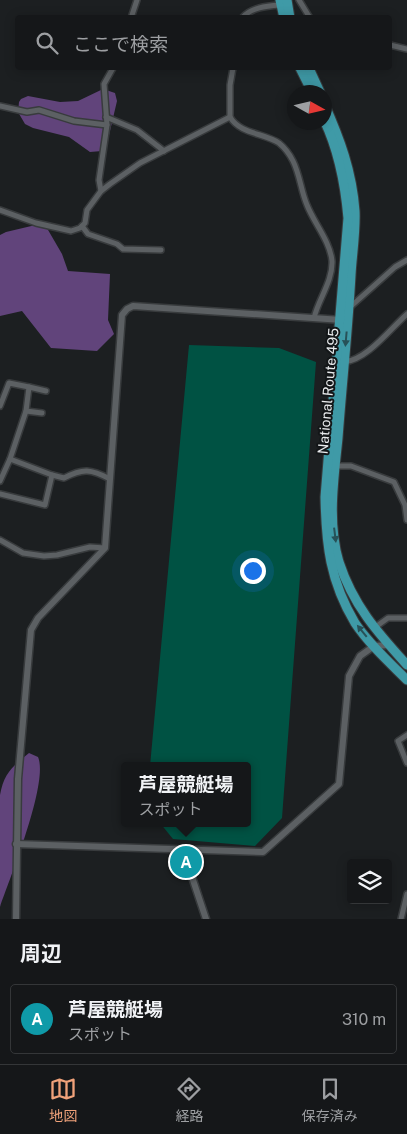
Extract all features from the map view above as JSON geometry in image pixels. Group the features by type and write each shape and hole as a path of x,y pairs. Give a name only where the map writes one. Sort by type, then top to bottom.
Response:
{"highway":[{"path":"283,2 284,15"},
{"path":"283,2 289,15"},
{"path":"301,70 308,85"},
{"path":"310,70 317,85"},
{"name":"National Route 495","path":"332,121 347,163 354,206 349,308 344,320 325,497 326,534 330,564 339,591 356,624 374,646 407,680"},
{"name":"National Route 495","path":"329,130 334,140 346,194 348,218 344,362 332,500 334,534 339,560 352,595 374,628 407,665"}],"street":[{"path":"132,15 137,0"},
{"path":"299,0 308,15"},
{"path":"245,15 250,11 283,2"},
{"path":"392,45 407,49"},
{"path":"101,191 99,180 107,125 104,84 112,70"},
{"path":"233,70 230,85 230,117 243,129 267,137 280,144 294,162 307,205 329,249 332,262 330,276 314,318"},
{"path":"0,106 27,112 38,110 74,121 107,125"},
{"path":"106,117 138,130 164,151"},
{"path":"0,210 36,223 70,231 85,223 87,210 101,191 140,163 230,117"},
{"path":"82,226 88,234 117,244 123,249 161,250"},
{"path":"349,308 395,267 407,260"},
{"path":"16,919 18,779 31,630 38,618 104,548 122,315 126,309 133,306 344,320"},
{"path":"344,362 351,362 371,349 407,314"},
{"path":"2,382 46,391"},
{"path":"0,406 9,383"},
{"path":"0,481 10,459 26,411 29,388"},
{"path":"26,411 42,413"},
{"path":"10,459 64,478 78,471 98,473 110,480"},
{"path":"335,466 351,466 394,482 405,505 407,520"},
{"path":"0,494 45,504 52,475"},
{"path":"0,540 24,553 44,556 57,555 90,547 104,548"},
{"path":"374,628 388,618 407,618"},
{"path":"16,844 263,852 339,784 349,676 360,656 374,646 388,645"},
{"path":"407,735 398,741 407,763"},
{"path":"183,850 206,919"},
{"path":"401,919 407,894"}],"shaded area":[{"path":"103,89 115,93 117,101 106,148 102,151 90,152 69,137 33,128 25,124 18,112 19,102 28,96 60,102 78,101"},
{"path":"44,223 62,254 68,271 110,274 108,320 114,334 97,351 51,348 22,311 0,316 0,235"},
{"path":"189,345 279,348 316,362 282,818 255,846 173,839 163,827 251,827 251,762 150,762"},
{"path":"29,753 38,757 40,769 38,787 27,831 0,907 0,795 6,776"}],"place":[{"name":"芦屋競艇場","path":"186,862"}]}
